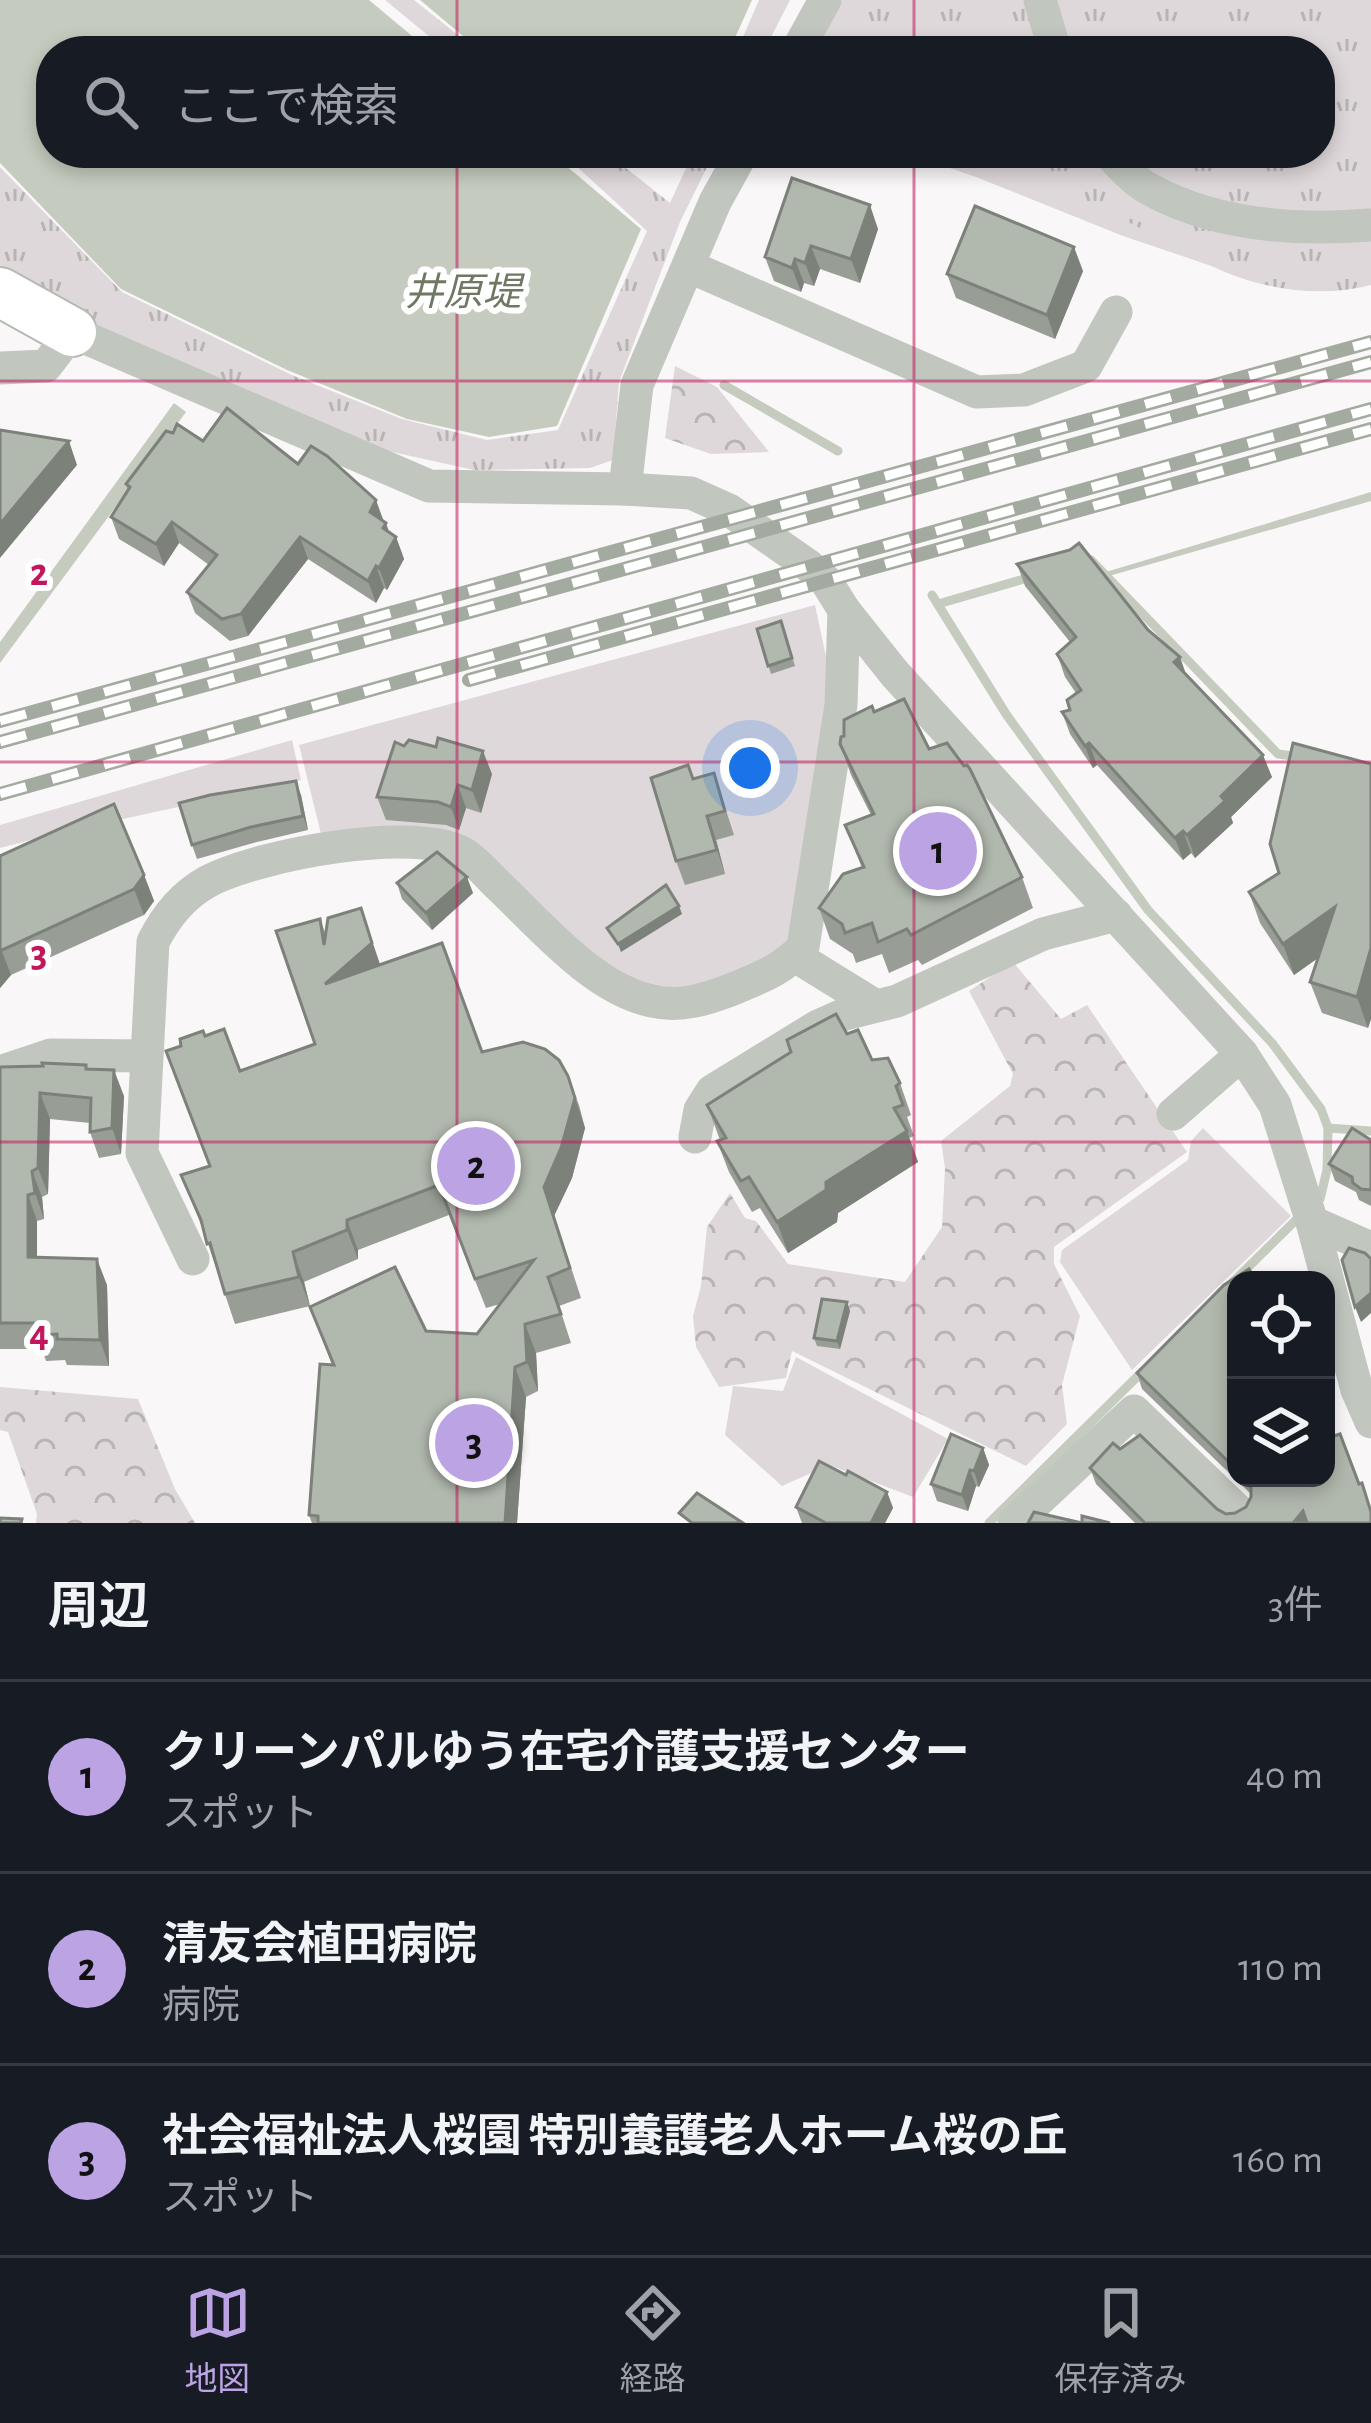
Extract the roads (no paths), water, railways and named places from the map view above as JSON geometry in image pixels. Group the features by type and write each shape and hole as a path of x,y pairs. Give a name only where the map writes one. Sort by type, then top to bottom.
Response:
{"street":[{"path":"805,36 825,0"},
{"path":"1040,0 1051,36"},
{"path":"625,489 637,385 734,168"},
{"path":"1124,168 1146,188 1230,218 1329,228 1371,225"},
{"path":"688,266 977,392 1024,390 1086,366 1116,312"},
{"path":"0,292 72,332 429,486 691,494 729,510 809,566 826,581 895,674 1242,1054 1275,1105 1357,1390 1371,1422"},
{"path":"0,368 46,366 72,332"},
{"path":"193,1259 142,1153 153,941 181,899 208,881 309,850 438,844 465,854 574,957 612,985 652,1001 702,1001 768,975 802,947 842,692 844,610"},
{"path":"842,692 895,674"},
{"path":"695,1137 700,1110 712,1091 818,1026 898,1001 1043,934 1115,916"},
{"path":"795,956 876,1006"},
{"path":"0,1072 51,1054 146,1056"},
{"path":"1173,1114 1242,1054"},
{"path":"1312,1222 1371,1248"},
{"path":"1015,1523 1134,1411 1236,1510"}],"water":[{"name":"井原堤","path":"0,0 369,0 412,36 36,36 36,168 569,168 641,229 557,426 489,437 407,419 287,370 121,289 0,163"},
{"path":"420,0 752,0 736,36 463,36"},
{"path":"174,403 186,412 0,663 0,642"},
{"path":"1371,492 1371,501 1109,576 1106,572"}],"waterway":[{"path":"724,385 838,451"},
{"path":"1087,561 1278,754 1300,757"},
{"path":"938,604 1031,577"},
{"path":"932,595 1006,714 1148,910 1272,1043 1321,1109 1328,1128 1327,1170 1320,1199 1314,1204"},
{"path":"1328,1128 1371,1131"},
{"path":"1244,1271 1301,1215"},
{"path":"989,1523 1143,1371"}],"railway":[{"path":"0,721 1371,342"},
{"path":"0,742 1371,362"},
{"path":"0,794 1371,409"},
{"path":"469,680 1371,429"}],"place":[{"name":"クリーンパルゆう在宅介護支援センター","path":"938,851"},
{"name":"清友会植田病院","path":"476,1166"},
{"name":"社会福祉法人桜園 特別養護老人ホーム桜の丘","path":"474,1443"}]}
